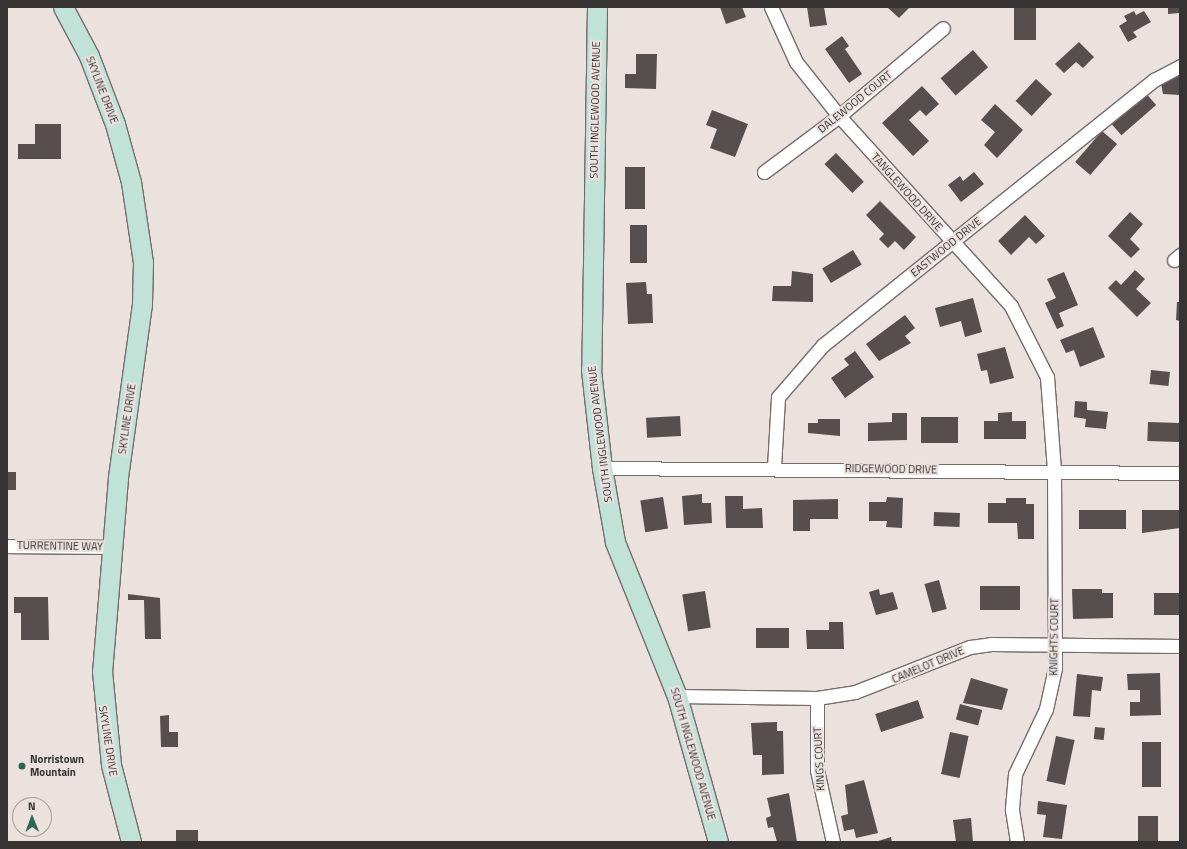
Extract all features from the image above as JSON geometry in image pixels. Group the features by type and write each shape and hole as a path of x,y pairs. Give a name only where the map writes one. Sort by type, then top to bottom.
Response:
{"street":[{"name":"SKYLINE DRIVE","path":"63,7 89,56 115,124 131,182 143,262 142,304 112,547 104,628 102,702 111,765 131,842"},
{"name":"SOUTH INGLEWOOD AVENUE","path":"597,7 591,370 602,468 615,542 677,696 718,842"},
{"name":"TANGLEWOOD DRIVE","path":"771,7 796,62 839,116 1011,306 1047,377 1054,471"},
{"name":"DALEWOOD COURT","path":"764,172 839,116 943,28"},
{"name":"EASTWOOD DRIVE","path":"774,467 778,397 823,345 1154,80 1180,66"},
{"name":"RIDGEWOOD DRIVE","path":"602,468 774,467 1180,473"},
{"name":"KNIGHTS COURT","path":"1017,842 1012,810 1015,774 1052,688 1055,644 1054,471"},
{"name":"TURRENTINE WAY","path":"7,546 112,547"},
{"name":"CAMELOT DRIVE","path":"677,696 816,698 882,684 970,647 1055,644 1180,646"},
{"name":"KINGS COURT","path":"816,698 817,770 833,842"}],"building":[{"path":"720,7 742,7 746,17 726,24"},
{"path":"807,7 824,7 827,25 810,27"},
{"path":"887,7 910,7 899,18"},
{"path":"1014,7 1036,7 1036,40 1014,40"},
{"path":"1168,7 1180,7 1180,13 1168,14"},
{"path":"1134,11 1136,15 1144,11 1151,22 1133,32 1137,37 1128,42 1119,26 1127,21 1124,16"},
{"path":"842,36 849,46 845,49 862,74 849,83 825,49"},
{"path":"1079,42 1094,57 1083,68 1076,62 1064,73 1055,64"},
{"path":"973,50 988,67 956,96 941,78"},
{"path":"636,54 657,54 656,89 625,88 625,74 636,74"},
{"path":"1180,74 1180,95 1163,94 1160,78"},
{"path":"1036,79 1052,94 1032,116 1016,101"},
{"path":"922,86 939,104 926,116 920,110 909,120 929,141 913,156 882,123"},
{"path":"1143,90 1156,105 1121,135 1108,120"},
{"path":"995,104 1023,130 997,158 984,145 995,132 981,120"},
{"path":"712,110 748,124 735,157 710,148 717,129 706,125"},
{"path":"35,124 61,124 61,159 18,159 18,144 35,144"},
{"path":"1102,131 1117,144 1090,175 1075,162"},
{"path":"836,153 864,182 852,193 824,164"},
{"path":"625,167 645,167 645,209 625,209"},
{"path":"974,172 984,184 961,202 948,185 960,176 963,181"},
{"path":"880,201 916,237 904,250 895,241 888,248 879,239 884,234 866,215"},
{"path":"1130,212 1143,224 1130,239 1140,249 1131,258 1108,236"},
{"path":"1025,215 1045,236 1036,244 1029,237 1011,255 998,241"},
{"path":"630,225 647,225 647,263 630,263"},
{"path":"853,250 862,265 831,283 822,269"},
{"path":"1135,270 1145,279 1136,289 1151,303 1137,317 1108,288 1116,280 1121,285"},
{"path":"792,271 813,274 813,302 772,301 773,286 791,286"},
{"path":"1064,272 1078,305 1059,313 1064,326 1057,329 1045,303 1056,298 1047,279"},
{"path":"646,282 647,294 652,294 653,323 628,324 626,283"},
{"path":"973,298 982,332 965,337 961,321 940,327 935,308"},
{"path":"1177,302 1180,302 1180,321 1176,320"},
{"path":"905,315 915,328 905,336 911,343 879,361 866,344"},
{"path":"1093,327 1105,357 1080,367 1074,350 1066,353 1060,340"},
{"path":"1005,347 1014,378 990,384 987,370 981,371 977,354"},
{"path":"855,351 874,377 845,398 831,378 849,365 844,359"},
{"path":"1151,370 1170,372 1168,386 1150,384"},
{"path":"1075,401 1087,402 1087,410 1108,412 1106,429 1085,427 1086,419 1074,417"},
{"path":"1012,412 1012,421 1026,421 1026,439 984,439 984,421 998,421 998,413"},
{"path":"892,413 907,413 907,440 868,441 868,423 892,422"},
{"path":"680,416 681,436 647,438 646,418"},
{"path":"921,417 958,417 958,443 921,443"},
{"path":"818,419 840,419 840,436 808,433 808,423 818,423"},
{"path":"1148,422 1180,423 1179,442 1147,441"},
{"path":"7,472 16,472 16,490 7,490"},
{"path":"702,494 702,503 711,503 712,523 684,525 682,496"},
{"path":"725,496 743,496 743,509 762,508 763,528 726,528"},
{"path":"663,497 668,529 645,532 640,501"},
{"path":"887,497 903,498 902,528 886,527 887,521 869,521 869,502 886,502"},
{"path":"1006,498 1026,498 1026,504 1034,504 1034,539 1018,539 1017,523 988,523 988,503 1006,503"},
{"path":"838,499 838,519 810,519 810,531 793,531 793,500"},
{"path":"1079,510 1126,510 1126,529 1079,529"},
{"path":"1142,510 1180,510 1180,528 1142,533"},
{"path":"934,512 960,513 959,527 934,526"},
{"path":"939,580 947,609 932,613 925,584"},
{"path":"980,586 1020,586 1020,610 980,610"},
{"path":"879,589 880,595 893,592 898,609 876,615 869,592"},
{"path":"1072,589 1102,589 1102,593 1113,593 1113,618 1073,619"},
{"path":"705,591 711,628 688,631 682,595"},
{"path":"1154,593 1180,593 1180,615 1154,615"},
{"path":"128,594 160,598 161,639 145,639 144,600 128,600"},
{"path":"14,597 48,597 49,640 21,640 21,613 14,613"},
{"path":"829,622 843,622 844,649 807,649 806,630 829,630"},
{"path":"756,628 789,628 789,648 756,648"},
{"path":"1160,673 1161,715 1130,716 1130,702 1140,702 1140,690 1128,690 1127,674"},
{"path":"1077,674 1103,677 1101,691 1092,690 1090,717 1073,716"},
{"path":"971,678 1008,689 1002,710 963,703"},
{"path":"918,700 924,718 881,732 875,714"},
{"path":"960,704 982,710 978,725 956,719"},
{"path":"169,715 169,732 178,732 178,747 161,747 160,716"},
{"path":"777,722 777,731 783,731 784,774 762,775 762,755 753,755 751,723"},
{"path":"1095,727 1105,728 1104,740 1094,739"},
{"path":"950,732 969,736 960,778 941,774"},
{"path":"1056,736 1075,740 1065,785 1046,781"},
{"path":"1142,742 1161,742 1161,787 1142,787"},
{"path":"864,780 878,833 856,838 854,829 844,831 841,816 848,814 845,785"},
{"path":"789,793 797,842 777,842 773,827 768,828 766,818 771,816 767,798"},
{"path":"1038,801 1067,805 1062,839 1043,837 1046,815 1037,814"},
{"path":"1138,816 1158,816 1158,842 1138,842"},
{"path":"971,818 973,842 956,842 953,820"},
{"path":"176,830 198,830 198,842 176,842"},
{"path":"891,837 892,842 875,842"}],"place":[{"name":"Norristown Mountain","path":"22,766"}]}
